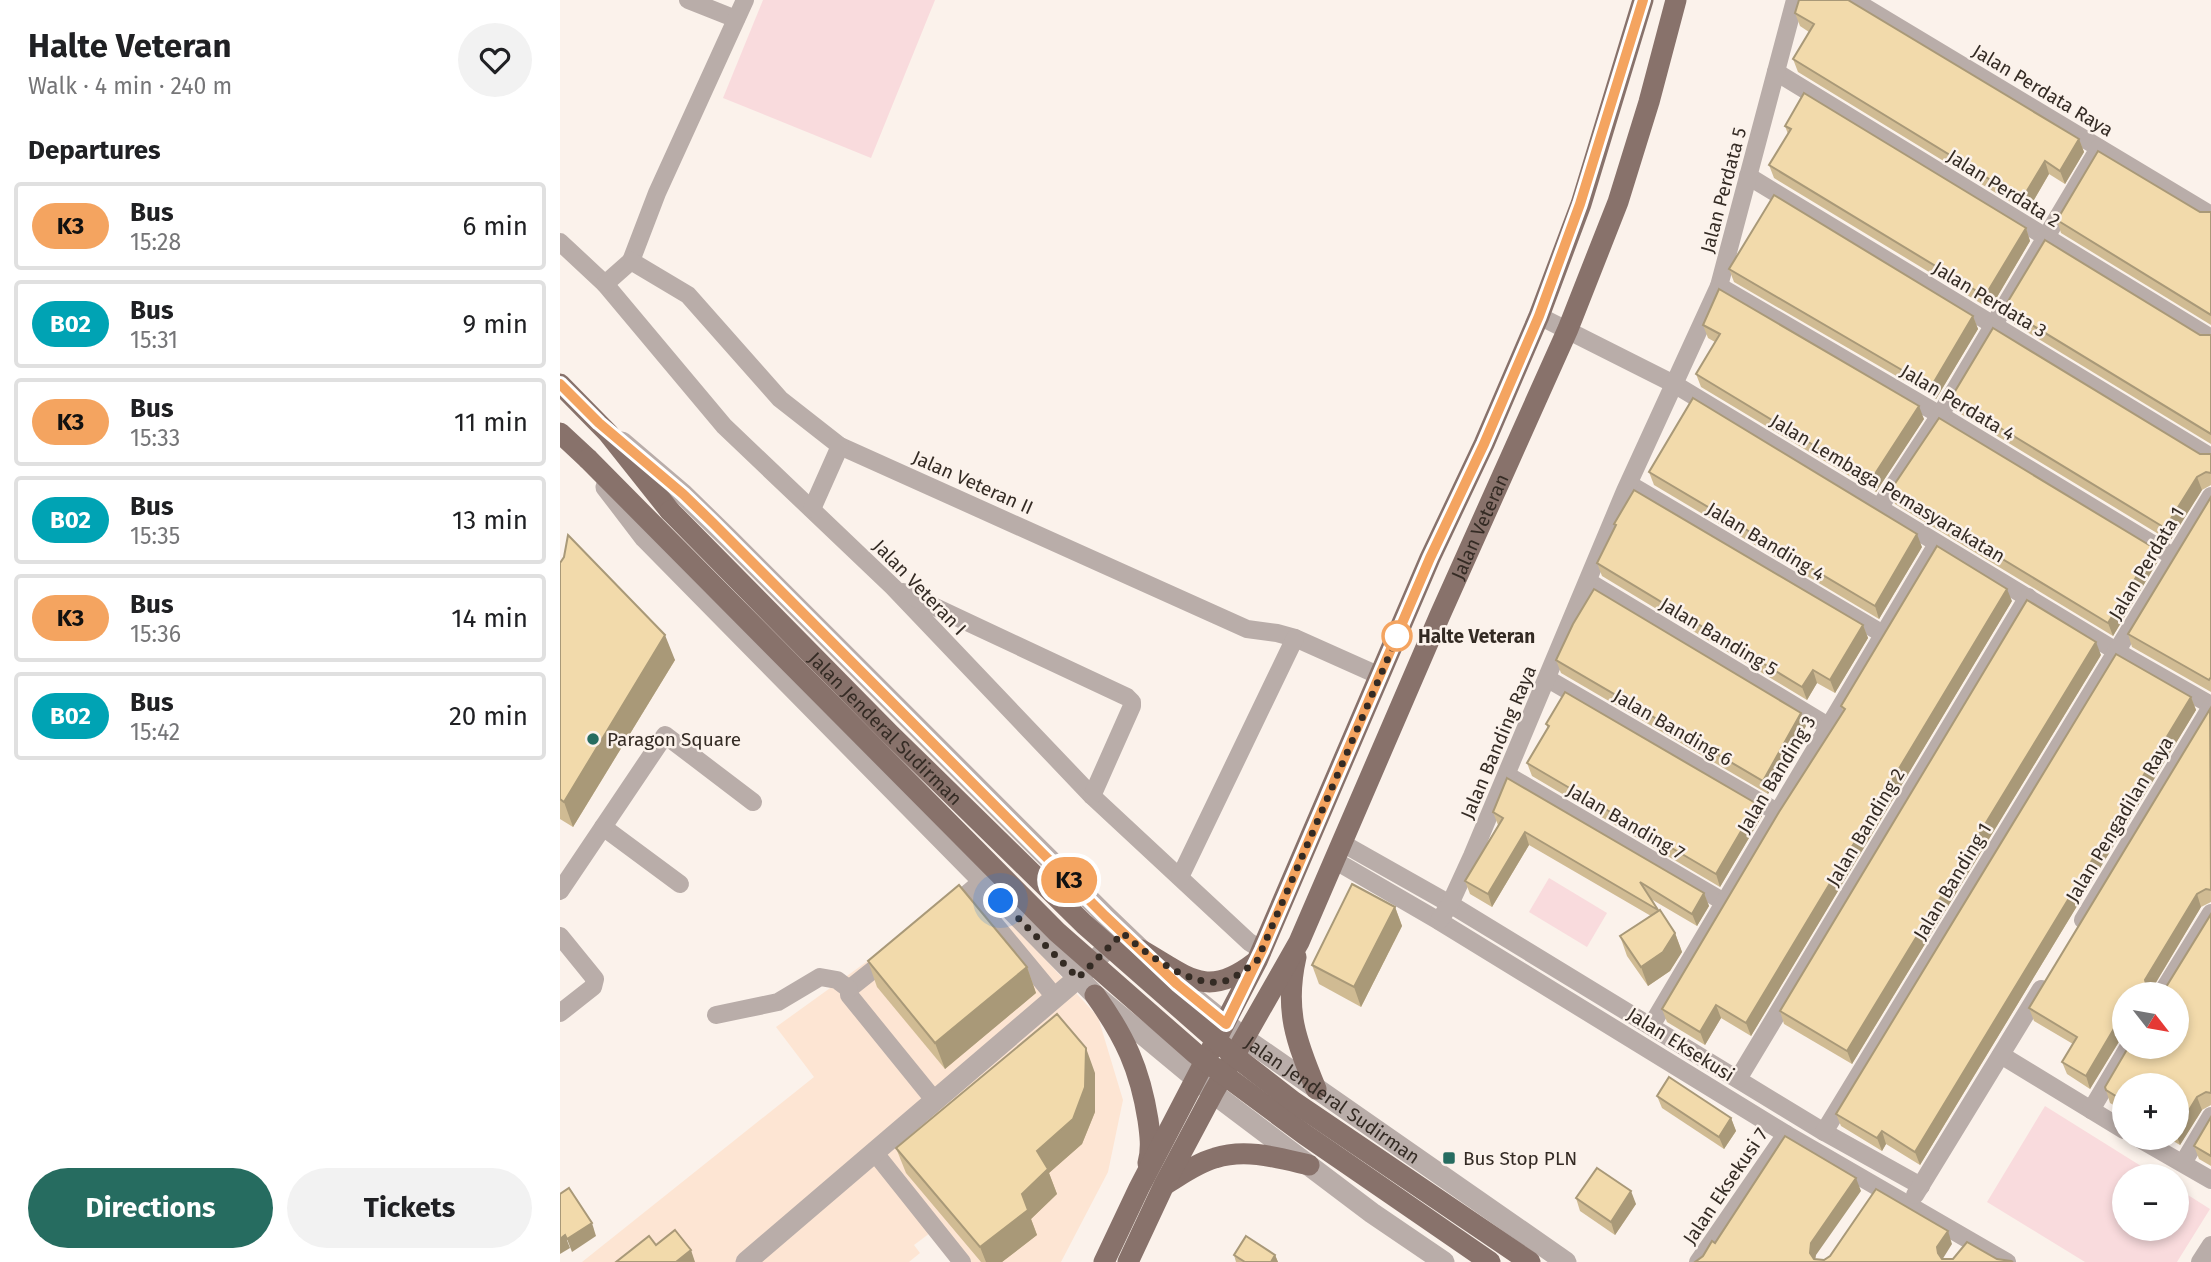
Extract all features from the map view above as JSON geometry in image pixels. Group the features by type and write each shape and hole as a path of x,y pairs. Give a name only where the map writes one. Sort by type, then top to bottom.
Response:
{"main road":[{"name":"Jalan Veteran","path":"1139,1188 1260,955 1539,316 1580,204 1643,0"},
{"name":"Jalan Veteran","path":"1128,1262 1164,1185 1213,1093 1299,942 1440,615 1568,329 1618,202 1676,0"},
{"name":"Jalan Jenderal Sudirman","path":"560,384 603,428 670,511 890,734 1084,924 1232,1054 1294,1102 1530,1262"},
{"name":"Jalan Jenderal Sudirman","path":"560,433 1067,941 1196,1054 1304,1134 1489,1262"},
{"path":"1411,604 1440,615"},
{"path":"1299,942 1290,992 1292,1019 1296,1040 1316,1089"},
{"path":"1141,950 1192,978 1209,983 1223,982 1238,975 1260,955"},
{"path":"1095,995 1116,1026 1138,1069 1150,1157 1139,1188 1104,1262"},
{"path":"1164,1185 1215,1157 1255,1154 1309,1165"}],"street":[{"path":"688,0 736,19"},
{"path":"605,284 631,261 657,193 745,0"},
{"name":"Jalan Perdata 5","path":"1674,384 1719,286 1795,0"},
{"name":"Jalan Perdata Raya","path":"1853,0 2211,215"},
{"name":"Jalan Perdata 2","path":"1776,72 2211,338"},
{"path":"1880,508 1940,415 2099,148"},
{"name":"Jalan Perdata 3","path":"1748,176 2211,457"},
{"name":"Jalan Veteran I","path":"560,242 605,284 724,426 893,587 1092,796 1260,955"},
{"name":"Jalan Veteran II","path":"631,261 688,295 780,399 840,446 1247,629 1295,638 1380,676"},
{"name":"Jalan Perdata 4","path":"1719,286 1940,415 2174,557"},
{"name":"Jalan Lembaga Pemasyarakatan","path":"1539,316 1674,384 2211,706"},
{"name":"Jalan Banding Raya","path":"1439,921 1450,904 1507,775 1629,484 1674,384"},
{"name":"Jalan Jenderal Sudirman","path":"603,428 683,494 1177,984 1244,1038 1566,1262"},
{"path":"813,509 840,446"},
{"name":"Jalan Jenderal Sudirman","path":"582,453 645,538 976,887 1095,995 1195,1080 1372,1213 1444,1262"},
{"name":"Jalan Banding 4","path":"1629,484 1883,634"},
{"name":"Jalan Perdata 1","path":"2116,651 2211,496"},
{"name":"Jalan Banding 3","path":"1651,1026 1937,544"},
{"name":"Jalan Banding 5","path":"1589,582 1828,726"},
{"path":"893,587 1127,697 1132,702 1092,796"},
{"name":"Jalan Banding 2","path":"1738,1079 2028,597"},
{"path":"1180,877 1295,638"},
{"name":"Jalan Banding 1","path":"1824,1132 2116,651"},
{"name":"Jalan Banding 6","path":"1548,679 1777,812"},
{"name":"Jalan Pengadilan Raya","path":"2076,932 2211,706"},
{"path":"560,891 665,736 753,802"},
{"name":"Jalan Banding 7","path":"1507,775 1724,902"},
{"path":"603,827 680,884"},
{"name":"Jalan Eksekusi","path":"1338,852 1450,904 1824,1132 1921,1186"},
{"name":"Jalan Eksekusi","path":"1338,852 1439,921 1786,1133 1875,1192 1909,1204 1965,1245 2007,1262"},
{"path":"937,919 976,887 1055,997"},
{"path":"2168,982 2211,913"},
{"path":"746,1262 1078,978 1123,933"},
{"path":"560,936 595,979 595,983 560,1013"},
{"path":"849,989 904,945"},
{"path":"716,1015 778,1002 820,976 837,980 849,989 851,1000 935,1101"},
{"path":"1909,1204 2048,977"},
{"path":"2001,1055 2112,1122"},
{"path":"2091,1110 2121,1059"},
{"path":"2183,1163 2211,1116"},
{"name":"Jalan Eksekusi 7","path":"1698,1262 1786,1133"},
{"path":"2160,1150 2211,1180"},
{"path":"875,1153 962,1262"},
{"path":"1372,1213 1369,1191 1378,1167 1388,1157 1411,1154"},
{"path":"2200,1262 2211,1245"}],"shaded area":[{"path":"763,0 935,0 871,158 723,98"},
{"path":"1549,878 1607,913 1587,947 1529,912"},
{"path":"976,883 1098,1017 1123,1100 1108,1172 1061,1262 967,1262 938,1227 914,1245 920,1253 909,1262 582,1262 814,1077 776,1027"},
{"path":"2045,1106 2138,1164 2112,1164 2112,1241 2189,1241 2189,1196 2210,1209 2177,1262 2085,1262 1987,1202"}],"building":[{"path":"1799,0 1848,0 2079,139 2060,171 2045,161 2022,199 1793,59 1814,24 1795,13"},
{"path":"1804,93 2026,228 1985,296 1769,165 1791,129 1785,126"},
{"path":"2098,151 2200,212 2211,212 2211,315 2057,220"},
{"path":"1774,195 1973,316 1931,387 1729,269"},
{"path":"2045,240 2200,335 2211,335 2211,434 2004,308"},
{"path":"1719,289 1919,406 1871,480 1696,374 1720,334 1703,325"},
{"path":"1993,328 2200,454 2211,454 2211,473 2206,472 2197,477 2165,528 1951,398"},
{"path":"1693,398 1917,534 1875,606 1649,472"},
{"path":"1939,418 2154,548 2108,623 1890,491"},
{"path":"1634,490 1863,625 1830,680 1813,670 1802,687 1597,563 1616,525 1614,524"},
{"path":"2211,497 2211,677 2209,680 2128,634"},
{"name":"Paragon Square","path":"568,535 665,635 564,802 560,799 560,563 564,557"},
{"path":"1937,546 2007,589 1746,1023 1716,1005 1700,1032 1662,1009 1779,812 1845,709 1841,706"},
{"path":"1594,589 1801,713 1763,781 1556,660"},
{"path":"2027,600 2096,642 1847,1051 1780,1011"},
{"path":"2116,654 2191,697 1915,1152 1882,1131 1877,1138 1836,1114"},
{"path":"1565,692 1757,804 1716,874 1527,763"},
{"path":"2210,709 2211,890 2206,889 2197,894 2146,982 2112,982 2112,1032 2086,1076 2062,1062 2077,1037 2029,1008"},
{"path":"1507,778 1704,893 1692,914 1640,882 1658,910 1525,832 1488,894 1465,881 1503,818 1493,812"},
{"path":"1352,884 1395,907 1354,987 1312,965"},
{"path":"959,885 1027,967 935,1043 868,961"},
{"path":"1660,910 1675,933 1663,952 1641,967 1620,936"},
{"path":"2211,914 2211,1093 2206,1092 2197,1097 2189,1110 2189,1073 2113,1073 2121,1059 2189,1059 2189,982 2169,982"},
{"path":"1057,1014 1086,1048 1085,1087 1073,1119 1037,1151 1048,1169 1022,1194 1028,1210 980,1247 896,1148"},
{"path":"2112,1075 2112,1094 2105,1087"},
{"path":"1669,1077 1731,1118 1719,1137 1657,1096"},
{"path":"2211,1117 2211,1156 2194,1146"},
{"path":"1785,1136 1856,1178 1811,1243 1810,1253 1814,1259 1824,1260 1830,1256 1876,1189 1948,1231 1937,1247 1942,1259 1953,1259 1967,1242 1997,1259 2013,1262 1695,1262 1703,1256 1712,1241 1715,1243"},
{"path":"1597,1168 1631,1191 1611,1222 1576,1198"},
{"path":"569,1188 592,1223 567,1239 565,1235 560,1239 560,1194"},
{"path":"675,1230 691,1250 676,1262 616,1262 649,1236 656,1245"},
{"path":"1246,1236 1275,1255 1271,1262 1245,1262 1234,1255"}],"bus line":[{"name":"K3","path":"560,384 599,423 683,494 1105,916 1177,984 1226,1024 1262,950 1430,558 1484,444 1539,316 1580,204 1643,0"}],"place":[{"name":"Halte Veteran","path":"1397,636"},
{"name":"Paragon Square","path":"593,739"},
{"name":"Bus Stop PLN","path":"1449,1158"}],"route":[{"path":"1001,901 1078,978 1123,933 1141,950 1192,978 1209,983 1223,982 1238,975 1257,961 1401,628 1397,636"}]}
